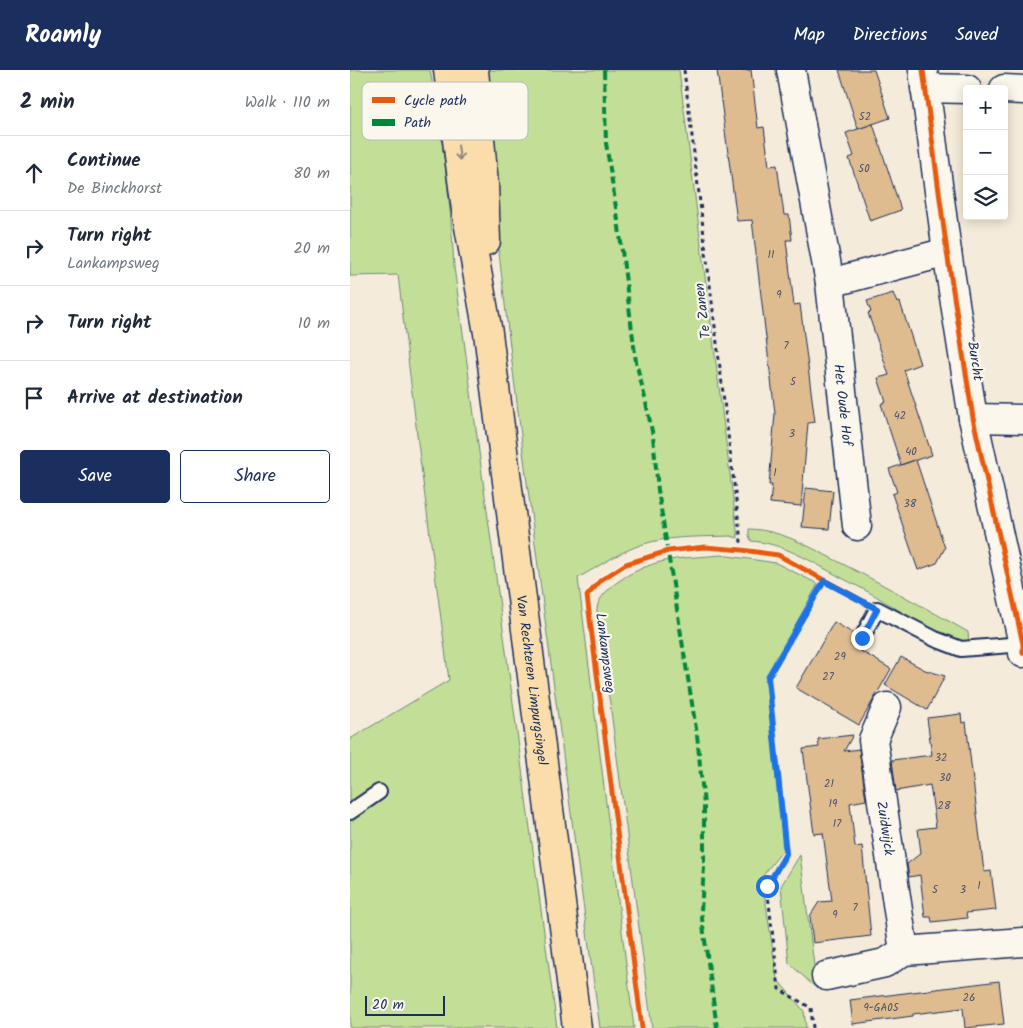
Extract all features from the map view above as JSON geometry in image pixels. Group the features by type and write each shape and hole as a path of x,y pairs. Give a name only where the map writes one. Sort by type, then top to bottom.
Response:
{"main road":[{"name":"Van Rechteren Limpurgsingel","path":"457,140 466,210 488,333 577,1028"},
{"name":"Van Rechteren Limpurgsingel","path":"480,140 484,185 488,333"}],"street":[{"name":"Het Oude Hof","path":"791,70 830,283 857,526"},
{"path":"924,79 963,88"},
{"name":"Burcht","path":"924,79 947,252 973,418 1023,644 1023,654"},
{"path":"1008,89 1023,90"},
{"path":"830,283 947,252"},
{"path":"973,418 1023,419"},
{"name":"Zuidwijck","path":"887,707 873,740 904,951"},
{"path":"826,976 885,963 904,951 1023,942"}],"lane":[{"path":"862,638 877,609 936,639 961,649 1023,644"},
{"path":"350,812 379,792"}],"path":[{"path":"733,549 751,551"},
{"path":"817,577 833,586"},
{"path":"813,1028 811,1008 778,989 767,886 786,854 768,677 824,581"}],"green space":[{"path":"350,70 430,70 432,82 362,82 362,140 441,140 451,218 454,267 557,1028 350,1028 350,739 449,680 398,275 350,276"},
{"path":"481,70 679,70 738,538 731,536 691,537 651,542 604,562 578,578 634,1028 600,1028 513,374 487,140 528,140 528,82 482,82"},
{"path":"749,529 785,536 857,571 968,632 969,643 948,639 937,634 875,596 797,554 774,545 751,541"},
{"path":"721,555 776,563 818,584 766,680 785,847 762,877 777,979 804,1011 806,1028 652,1028 610,703 597,622 598,604 608,590 624,577 652,564 683,558"},
{"path":"800,855 817,989 789,963 781,886"}],"building":[{"path":"717,70 751,70 758,128 764,127 769,166 777,165 784,215 789,215 792,240 786,240 794,305 800,304 815,422 808,423 801,506 770,503 772,485 769,485 775,413 752,220 737,221"},
{"path":"839,70 874,70 890,118 858,129"},
{"path":"873,124 901,210 870,221 849,158 854,156 846,133"},
{"path":"893,293 897,303 900,302 920,364 904,370 932,455 916,460 945,548 937,563 918,570 892,494 897,492 889,469 901,465 881,404 886,402 878,378 889,375 868,313 871,312 867,301"},
{"path":"806,488 833,491 829,529 802,527"},
{"path":"834,622 854,634 851,645 891,669 859,725 796,688"},
{"path":"901,657 925,670 945,676 927,710 885,685"},
{"path":"961,714 962,723 966,722 984,872 991,871 996,910 966,913 967,918 932,922 931,917 925,917 920,875 909,877 907,864 921,853 918,829 936,827 930,785 896,791 892,760 932,755 927,718"},
{"path":"853,735 844,751 859,749 866,800 850,803 855,847 862,846 871,936 813,943 810,916 819,902 832,901 823,833 814,834 803,749 819,747 818,739"},
{"path":"999,981 1004,1024 965,1028 963,1008 853,1024 850,1000"}],"marked path":[{"path":"604,70 606,143 636,362 653,436 658,490 697,735 704,805 704,867 701,911 717,1028"}],"cycle path":[{"path":"923,70 947,252 973,418 1023,644 1023,653"},
{"name":"Lankampsweg","path":"642,1028 587,596 601,580 626,564 668,551 705,547 778,555 877,609"}],"route":[{"path":"767,886 786,854 768,677 824,581 877,609 862,638"}]}
